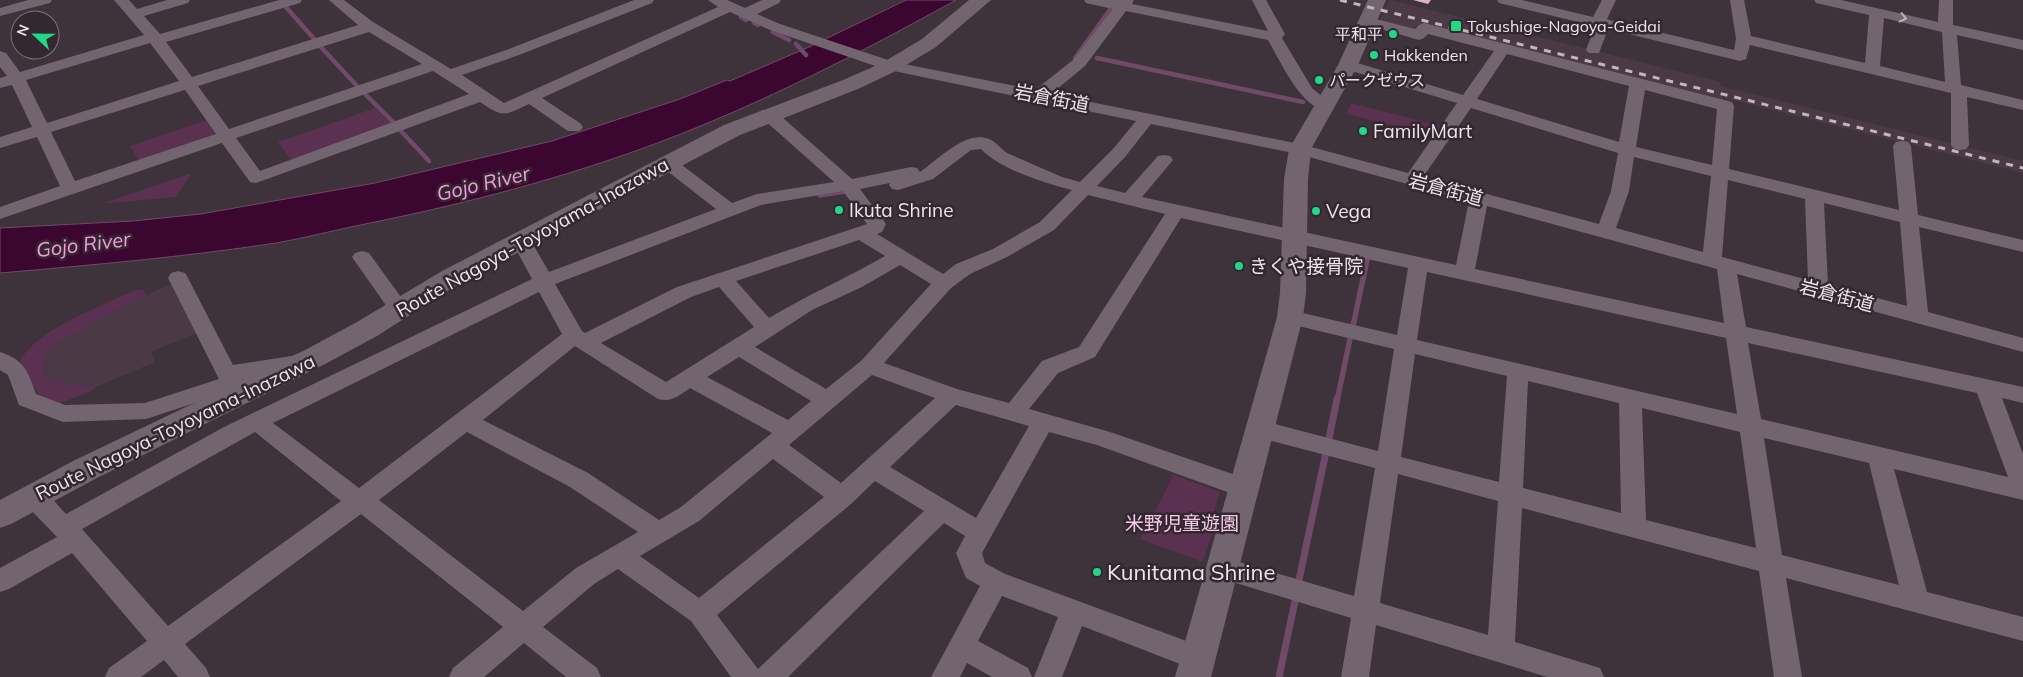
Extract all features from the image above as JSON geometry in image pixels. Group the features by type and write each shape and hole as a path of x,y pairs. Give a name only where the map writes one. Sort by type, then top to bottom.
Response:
{"main road":[{"name":"Route Nagoya-Toyoyama-Inazawa","path":"0,515 33,496 308,361 366,329 451,277 732,130 768,114 841,89 890,66 934,38 960,14 982,0"},
{"path":"1195,667 1290,317 1293,297 1296,179 1300,149 1348,66 1372,11"}],"street":[{"path":"0,12 45,0"},
{"path":"121,0 155,39 189,83 256,178 483,96"},
{"path":"134,14 183,0"},
{"path":"0,83 295,0"},
{"path":"336,0 346,10 451,74 503,110 730,7"},
{"path":"451,74 514,52 647,0"},
{"path":"715,0 745,14 774,0"},
{"path":"1091,0 1118,3 1274,37 1306,91 1326,106"},
{"path":"1259,0 1277,34 1274,37"},
{"path":"1504,0 1740,56 1744,39 1737,0"},
{"path":"1594,50 1600,23 1609,0"},
{"path":"1821,0 1837,2 1877,13 2023,45"},
{"path":"1946,0 1947,29 1956,89 1960,145"},
{"path":"1039,95 1079,63 1118,3"},
{"path":"1372,11 1419,34 1424,28 1726,106 1720,172 1719,263 1736,333 1788,677"},
{"path":"1872,69 1877,13"},
{"name":"岩倉街道","path":"745,14 775,27 890,66 1300,149 2023,345"},
{"path":"0,143 371,26"},
{"path":"1744,39 2023,105"},
{"path":"1412,180 1503,49"},
{"path":"0,56 17,78 70,189"},
{"path":"0,213 434,65"},
{"path":"1348,66 1627,150 2023,246"},
{"path":"1605,232 1620,191 1638,83"},
{"path":"531,98 574,127"},
{"path":"119,677 579,339 684,292 875,228 877,224 852,190 768,114"},
{"path":"463,677 585,576 690,514 869,366 944,283 963,269 1000,253 1047,226 1119,153 1148,118"},
{"path":"0,581 69,533 232,433 546,285 757,200 852,190 919,178 927,175 966,145 985,143 994,153 1018,166 1083,189 1418,265 2023,395"},
{"path":"1902,146 1918,317"},
{"path":"1129,200 1164,160"},
{"path":"668,163 729,210"},
{"path":"852,190 911,172"},
{"path":"1814,195 1818,290"},
{"path":"1464,275 1479,198"},
{"path":"1013,414 1050,367 1087,352 1176,211"},
{"path":"862,233 944,283"},
{"path":"521,240 579,339 666,393 805,305 855,282 900,256"},
{"path":"362,257 399,309"},
{"path":"1355,677 1418,265"},
{"path":"178,278 227,374 308,361"},
{"path":"723,279 767,329"},
{"path":"1290,317 2023,490"},
{"path":"739,346 827,400"},
{"path":"0,360 17,371 27,399 63,414 146,411 215,388 234,386 250,390"},
{"path":"869,366 952,396 1102,438 1244,488"},
{"path":"1501,650 1518,371"},
{"path":"690,378 781,439 842,497"},
{"path":"1986,387 2023,485"},
{"path":"700,613 842,497 952,396"},
{"path":"1630,397 1634,527"},
{"path":"466,422 579,480 659,533"},
{"path":"1043,422 969,553 971,562 976,570 996,582 1074,612 1195,667"},
{"path":"265,429 525,626 587,677"},
{"path":"1260,429 2023,629"},
{"path":"1879,456 1916,601"},
{"path":"874,468 981,533"},
{"path":"33,496 69,533 196,677"},
{"path":"769,677 942,509"},
{"path":"619,556 700,613 748,677"},
{"path":"1222,568 1590,677"},
{"path":"946,676 996,582"},
{"path":"1048,677 1074,612"},
{"path":"961,646 1018,677"}],"shaded area":[{"path":"1390,0 1721,82 1720,86 2023,161 2023,173 1724,98 1722,102 1417,26 1414,30 1379,23"},
{"path":"175,282 199,332 151,352 155,362 96,387 44,379 45,351 118,309"}],"green space":[{"path":"1351,103 1441,126 1434,135 1346,114"},
{"path":"375,108 391,124 291,160 278,142"},
{"path":"206,120 215,133 210,138 140,162 130,146"},
{"path":"192,173 176,197 101,204"},
{"path":"136,290 144,290 146,296 118,309 45,351 44,379 96,387 90,392 60,403 39,396 20,360 30,348 57,327"},
{"name":"米野児童遊園","path":"1174,475 1220,492 1212,517 1217,519 1203,562 1140,539"}],"water":[{"name":"Gojo River","path":"906,0 956,0 847,58 736,111 660,142 551,178 440,208 276,243 172,257 0,273 0,228 133,221 201,214 375,183 552,141 680,99 727,80 730,81 809,47"}],"waterway":[{"path":"285,6 315,40"},
{"path":"1075,58 1112,7"},
{"path":"741,17 746,20"},
{"path":"754,23 758,25"},
{"path":"773,32 789,40"},
{"path":"796,44 806,55"},
{"path":"319,45 358,87"},
{"path":"1097,58 1303,102"},
{"path":"363,92 394,123"},
{"path":"400,130 429,161"},
{"path":"820,195 845,191"},
{"path":"1353,326 1367,260"},
{"path":"1337,401 1350,339"},
{"path":"1328,443 1337,399"},
{"path":"1299,580 1326,452"},
{"path":"1279,677 1295,601"}],"railway":[{"path":"1340,0 2023,168"}],"place":[{"name":"Tokushige-Nagoya-Geidai","path":"1456,26"},
{"name":"平和平","path":"1393,34"},
{"name":"Hakkenden","path":"1374,55"},
{"name":"パークゼウス","path":"1319,80"},
{"name":"FamilyMart","path":"1363,131"},
{"name":"Ikuta Shrine","path":"839,210"},
{"name":"Vega","path":"1316,211"},
{"name":"きくや接骨院","path":"1239,266"},
{"name":"Kunitama Shrine","path":"1097,572"}]}
